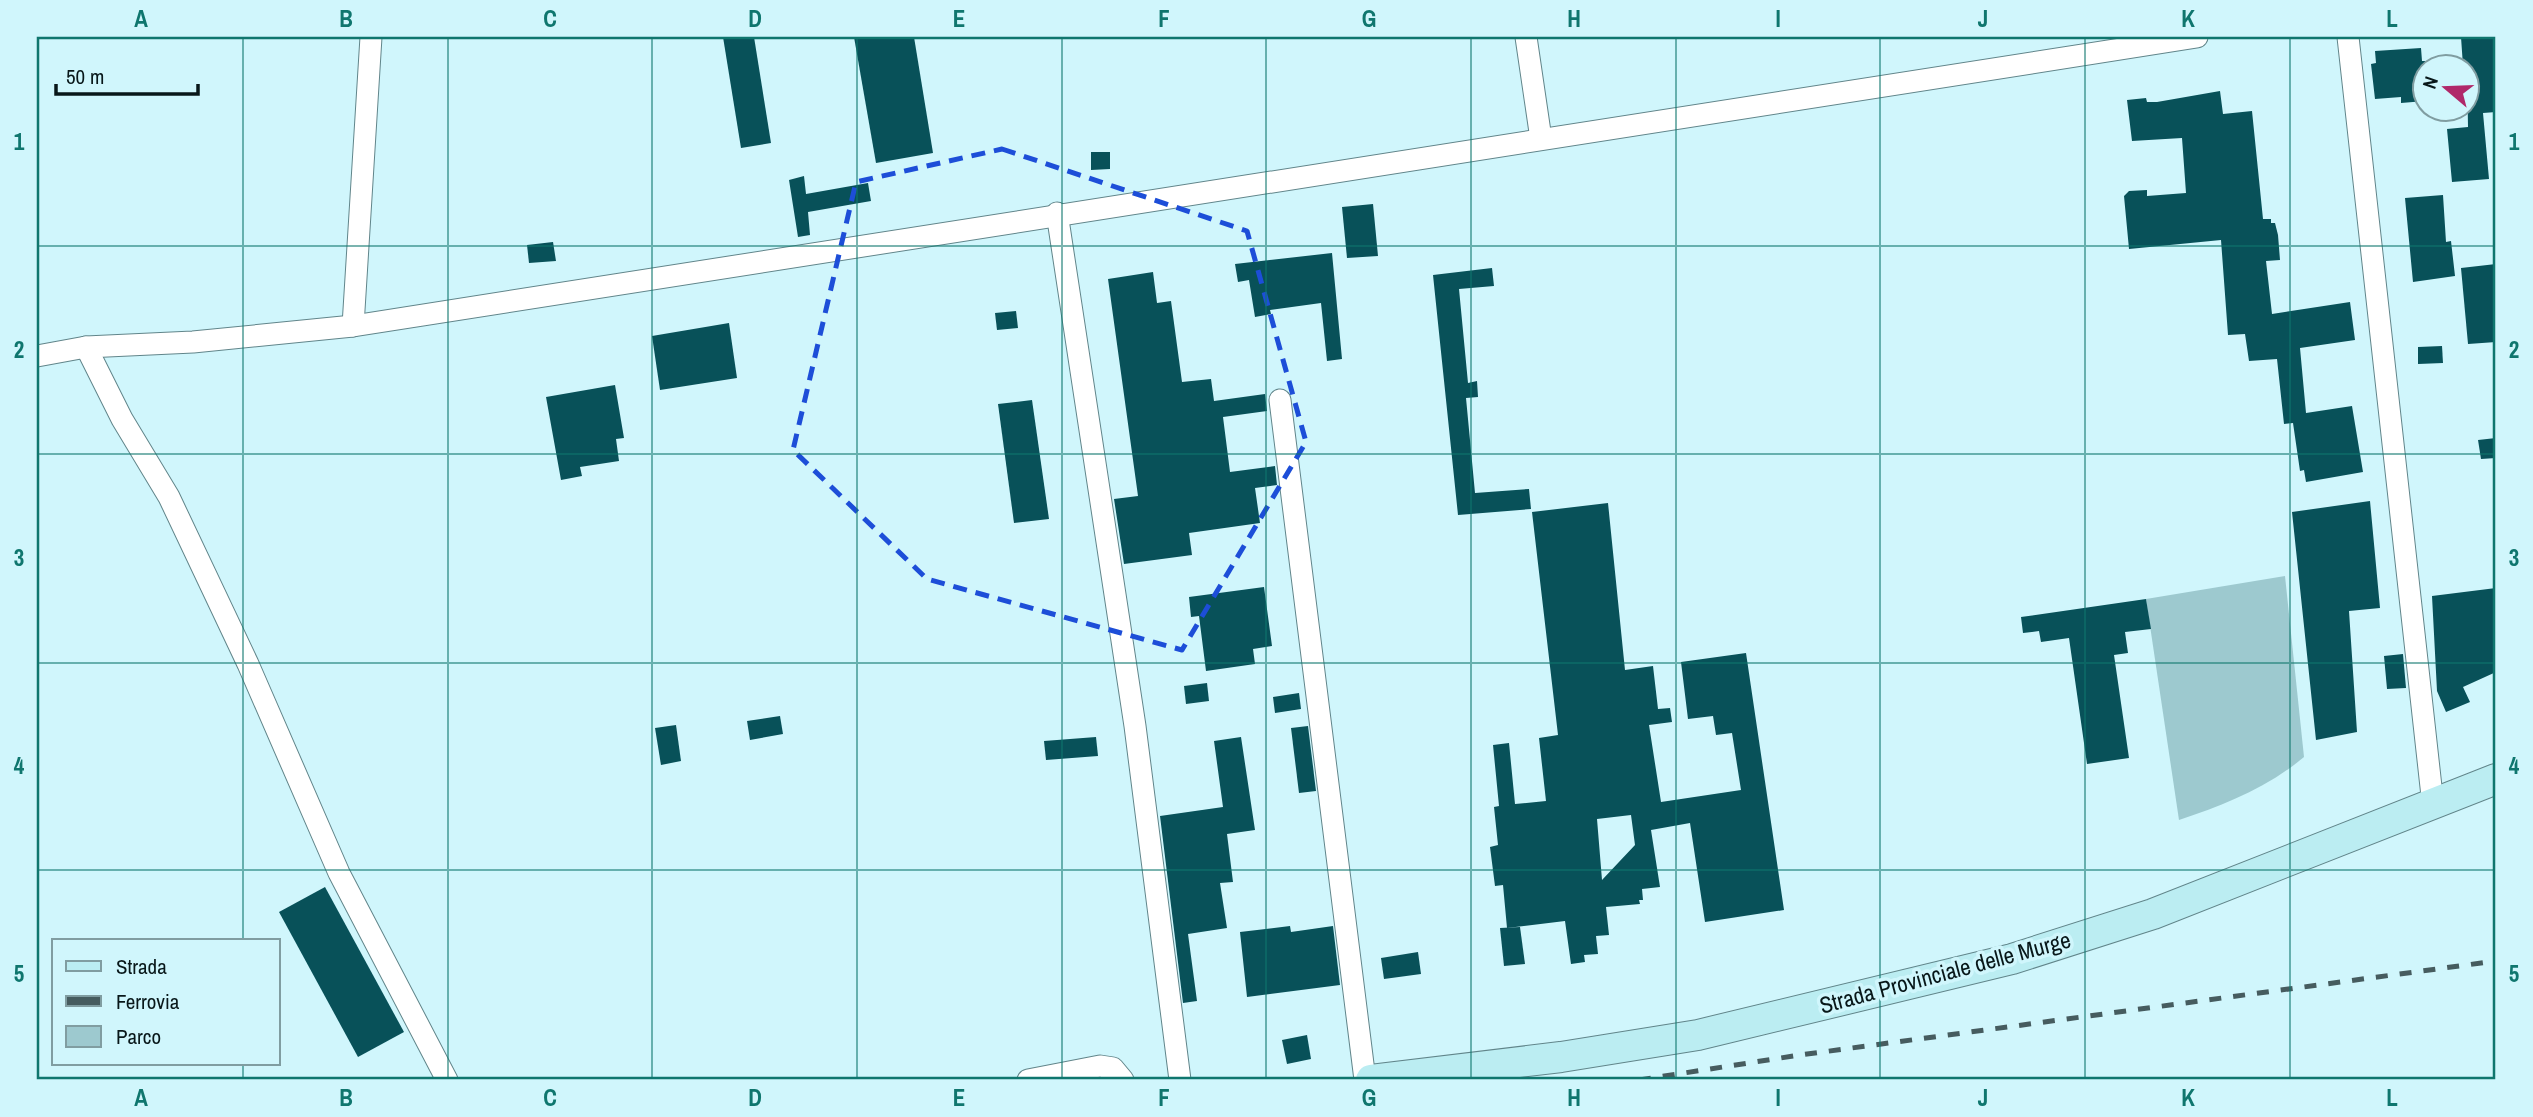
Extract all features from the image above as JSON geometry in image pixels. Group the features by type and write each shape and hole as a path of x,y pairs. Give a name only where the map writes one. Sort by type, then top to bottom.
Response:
{"main road":[{"name":"Strada Provinciale delle Murge","path":"1371,1080 1561,1057 1698,1035 2012,959 2152,914 2496,779"}],"street":[{"path":"353,326 371,37"},
{"path":"1525,37 1541,139"},
{"path":"37,356 86,347 193,342 353,326 1057,213 2197,37"},
{"path":"2348,37 2433,804"},
{"path":"1057,213 1135,726 1181,1080"},
{"path":"86,347 121,419 169,497 248,664 339,873 447,1080"},
{"path":"1280,400 1365,1080"},
{"path":"1028,1080 1100,1066 1114,1068 1123,1080"}],"highlighted area":[{"path":"1002,149 1247,231 1306,442 1182,650 927,579 793,450 856,182"}],"green space":[{"path":"2285,576 2304,757 2275,778 2244,794 2179,820 2146,599"}],"building":[{"path":"723,37 754,37 771,143 741,148"},
{"path":"854,37 914,37 933,153 876,163"},
{"path":"2461,37 2496,37 2496,112 2483,113 2489,179 2452,182 2447,129 2468,127 2468,122 2480,122 2480,52 2462,52"},
{"path":"2421,48 2421,52 2410,52 2410,102 2401,103 2401,97 2375,99 2371,64 2376,63 2375,51"},
{"path":"2220,91 2223,114 2252,111 2263,219 2271,219 2271,223 2275,223 2278,235 2280,260 2266,261 2272,314 2350,302 2355,340 2300,348 2306,413 2352,406 2363,472 2306,482 2304,470 2300,471 2293,423 2284,424 2277,359 2249,361 2245,334 2228,335 2221,240 2129,249 2124,196 2129,191 2147,190 2147,196 2186,193 2182,138 2132,141 2127,100 2146,98 2147,102 2157,102"},
{"path":"1091,152 1110,152 1110,169 1091,170"},
{"path":"804,176 806,194 868,183 871,201 808,212 810,235 798,237 789,180"},
{"path":"2443,195 2446,242 2451,241 2455,276 2413,282 2405,198"},
{"path":"1373,204 1378,256 1347,258 1342,207"},
{"path":"553,242 556,261 529,263 527,245"},
{"path":"1332,253 1342,359 1327,361 1321,303 1270,310 1271,314 1255,317 1249,280 1238,282 1235,264"},
{"path":"2496,264 2496,342 2468,344 2461,268"},
{"path":"1492,268 1494,286 1459,289 1468,383 1477,381 1478,397 1466,398 1475,493 1529,489 1531,509 1458,515 1433,275"},
{"path":"1153,272 1157,303 1171,301 1182,382 1211,379 1214,401 1265,394 1267,411 1223,417 1230,472 1275,466 1277,485 1255,488 1260,523 1189,533 1192,555 1124,564 1114,499 1138,496 1108,279"},
{"path":"1016,311 1018,328 997,330 995,313"},
{"path":"729,323 737,378 660,390 652,336"},
{"path":"2442,346 2443,363 2418,364 2418,347"},
{"path":"615,385 624,438 616,439 619,461 580,467 582,476 561,480 546,397"},
{"path":"1032,400 1049,519 1014,523 998,404"},
{"path":"2496,438 2496,458 2481,459 2478,440"},
{"path":"2370,501 2380,608 2349,611 2357,732 2316,740 2292,512"},
{"path":"1608,503 1625,670 1653,666 1658,709 1670,708 1672,722 1649,725 1661,802 1741,790 1732,733 1716,735 1713,716 1688,719 1681,662 1746,653 1784,910 1705,922 1690,823 1651,830 1660,887 1642,889 1643,900 1639,900 1640,904 1606,907 1609,935 1596,936 1598,954 1584,955 1585,962 1571,964 1565,921 1507,928 1503,885 1495,886 1490,847 1498,845 1494,807 1499,806 1493,745 1509,743 1515,804 1546,801 1539,738 1558,735 1532,512","holes":["1631,815 1635,845 1602,880 1597,819"]},
{"path":"1264,587 1272,646 1253,649 1255,664 1206,671 1199,616 1191,617 1189,597"},
{"path":"2496,588 2496,672 2463,687 2470,702 2446,712 2437,691 2432,596"},
{"path":"2146,599 2151,629 2125,632 2128,653 2114,655 2129,758 2087,764 2069,638 2041,642 2039,631 2023,633 2021,617"},
{"path":"2403,654 2406,688 2387,689 2384,656"},
{"path":"1207,683 1209,701 1186,704 1184,686"},
{"path":"1299,693 1301,709 1275,713 1273,697"},
{"path":"780,716 783,734 750,740 747,721"},
{"path":"676,725 681,761 661,765 655,728"},
{"path":"1308,726 1316,791 1299,793 1291,728"},
{"path":"1096,737 1098,756 1046,760 1044,741"},
{"path":"1241,737 1255,830 1227,834 1233,882 1220,883 1227,928 1188,934 1197,1001 1183,1003 1160,816 1223,807 1214,741"},
{"path":"325,887 404,1032 358,1057 279,912"},
{"path":"1290,926 1291,932 1333,926 1340,985 1247,997 1240,932"},
{"path":"1520,927 1525,964 1504,966 1500,928"},
{"path":"1418,952 1421,974 1384,979 1381,958"},
{"path":"1307,1035 1311,1059 1287,1064 1282,1040"}],"railway":[{"path":"1639,1080 1800,1055 2496,961"}]}
